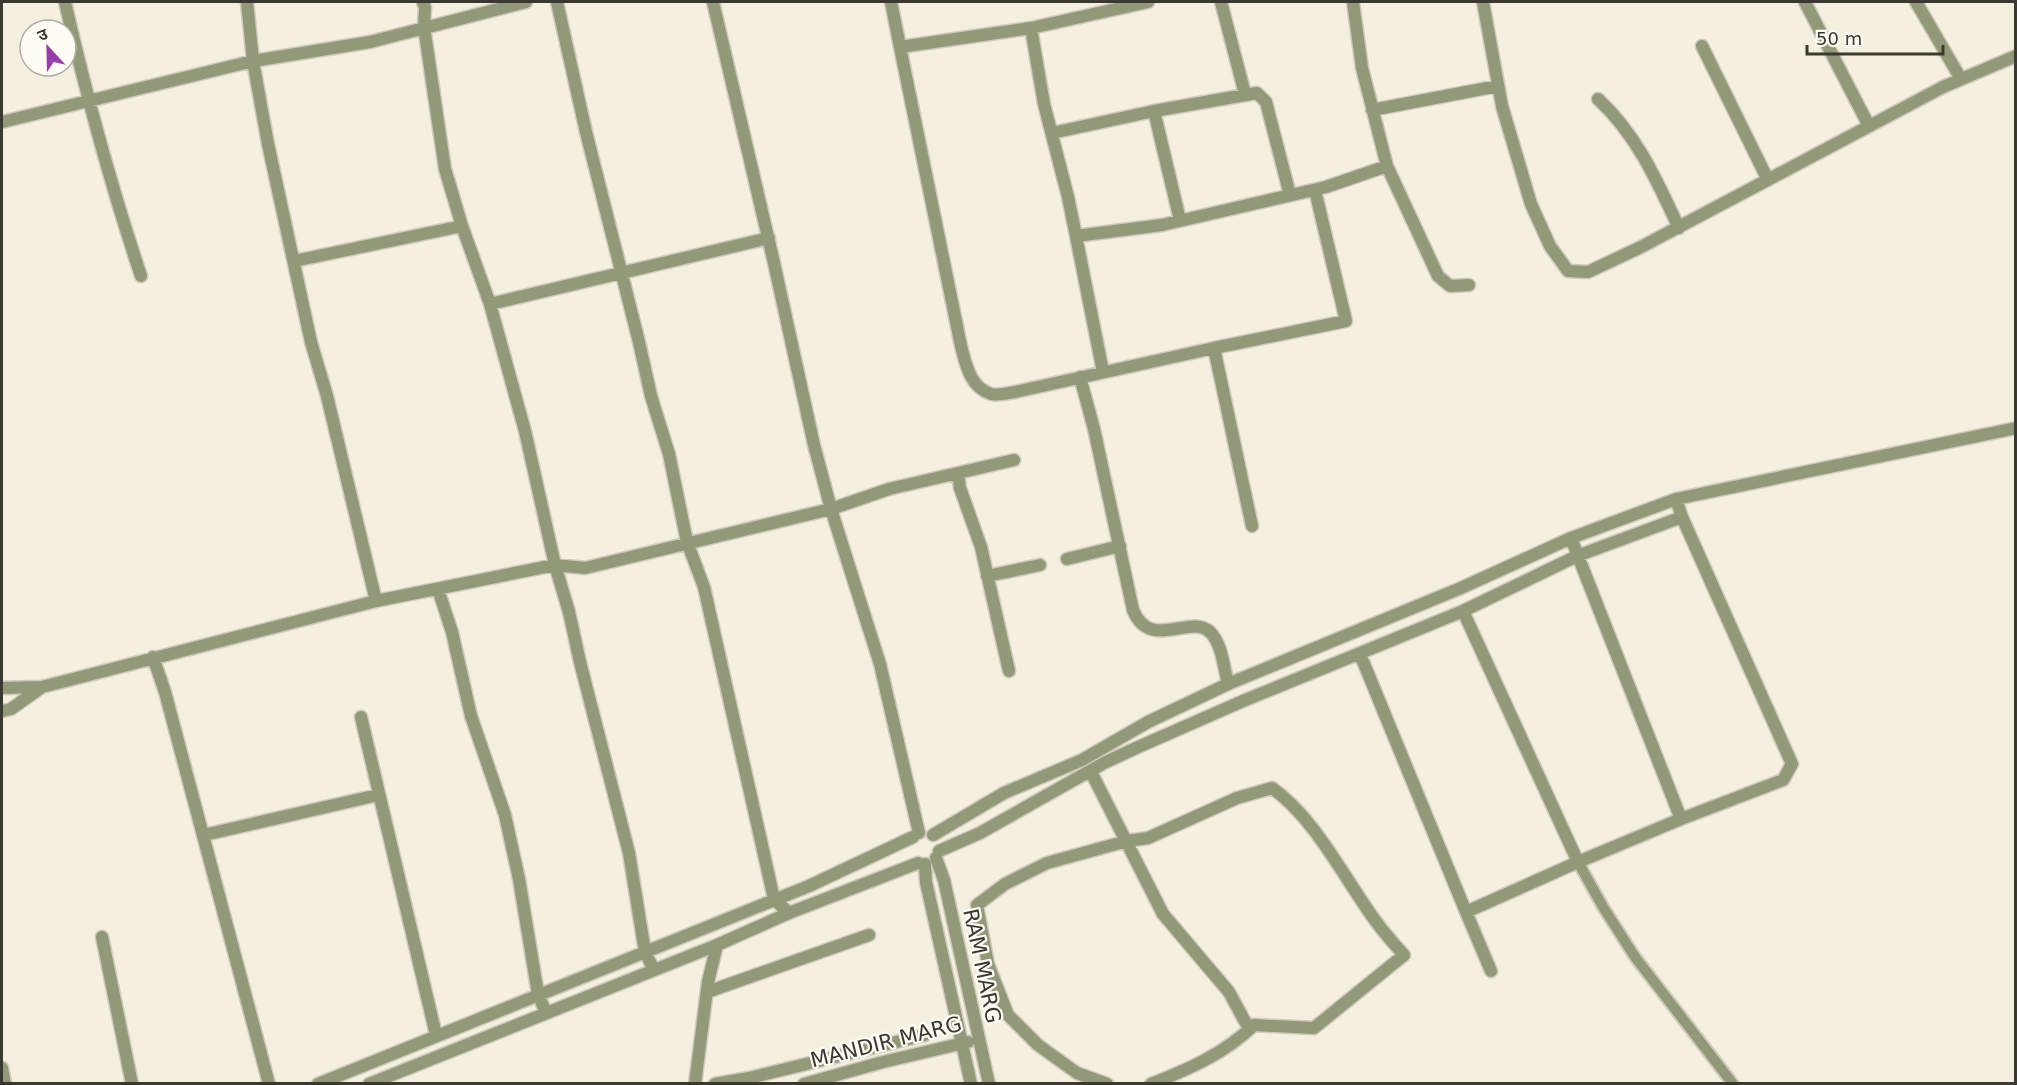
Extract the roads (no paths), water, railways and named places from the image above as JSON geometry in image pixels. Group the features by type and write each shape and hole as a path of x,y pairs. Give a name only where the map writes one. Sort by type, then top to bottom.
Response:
{"street":[{"path":"65,2 89,101 122,219 141,276"},
{"path":"247,2 253,61 268,144 311,342 327,396 350,500 376,601"},
{"path":"423,2 424,27 446,169 462,226 490,304 525,431 555,565 569,612 579,662 629,853 645,952 654,970"},
{"path":"2,122 253,61 370,42 526,2"},
{"path":"557,2 586,132 651,396 669,454 687,542 704,587 774,899 789,913"},
{"path":"713,2 769,238 814,445 831,509 880,664 916,835"},
{"path":"891,2 920,151 968,372 978,387 992,394 1015,392 1346,321 1315,190"},
{"path":"900,47 1031,28 1111,5 1148,2"},
{"path":"1221,2 1245,94"},
{"path":"1353,2 1362,68 1387,165 1438,276 1450,286 1469,285"},
{"path":"1483,2 1502,106 1531,204 1550,246 1568,271 1588,272 1679,228 1961,79 2016,56"},
{"path":"1804,2 1869,126"},
{"path":"1916,2 1961,79"},
{"path":"1031,28 1044,104 1076,236 1103,372"},
{"path":"1702,46 1768,180"},
{"path":"1372,110 1498,86"},
{"path":"1052,133 1154,111 1257,93 1266,102 1290,195"},
{"path":"1598,99 1628,131 1647,161 1679,228"},
{"path":"1154,111 1180,220"},
{"path":"1076,236 1162,225 1315,190 1387,165"},
{"path":"294,261 462,226"},
{"path":"490,304 769,238"},
{"path":"1214,348 1252,526"},
{"path":"1080,377 1094,429 1137,621 1144,627 1155,630 1202,627 1210,631 1219,650 1228,684"},
{"path":"933,835 1004,793 1082,760 1148,722 1228,684 1461,588 1571,538 1676,499 2016,428"},
{"path":"2,688 42,687 153,657 295,624 376,601 555,565 585,568 831,509 889,489 1014,460"},
{"path":"958,473 960,488 981,547 1009,671"},
{"path":"1466,912 1681,819 1783,780 1792,764 1676,499"},
{"path":"369,1083 717,945 789,913 930,859 1136,748 1243,701 1463,611 1577,556 1682,517"},
{"path":"1571,538 1681,819"},
{"path":"1067,559 1120,546"},
{"path":"987,576 1041,565"},
{"path":"438,589 452,632 471,716 505,815 519,879 538,994 546,1013"},
{"path":"1463,611 1578,862"},
{"path":"1360,654 1491,971"},
{"path":"153,657 165,692 269,1083"},
{"path":"2,711 11,709 42,687"},
{"path":"361,717 436,1035"},
{"path":"1091,772 1162,914 1229,992 1250,1029"},
{"path":"1107,1083 1077,1073 1038,1045 1008,1015 988,964 977,905 1005,884 1047,863 1126,841 1148,838 1237,798 1272,788 1286,798 1330,851 1377,923 1404,955 1314,1028 1254,1025 1233,1044 1194,1067 1151,1083"},
{"path":"204,836 378,795"},
{"path":"318,1083 645,952 863,862 916,835 928,833 933,835 938,842 930,859 926,882 971,1083"},
{"path":"916,835 909,842 909,852 914,860 930,859"},
{"name":"RAM MARG","path":"930,859 944,880 989,1083"},
{"path":"707,992 869,935"},
{"path":"102,937 132,1083"},
{"path":"695,1083 707,992 717,945"},
{"path":"715,1083 749,1078 925,1035"},
{"name":"MANDIR MARG","path":"805,1083 978,1039"},
{"path":"2,1068 5,1083"}],"lane":[{"path":"1578,862 1629,948 1732,1083"}]}
